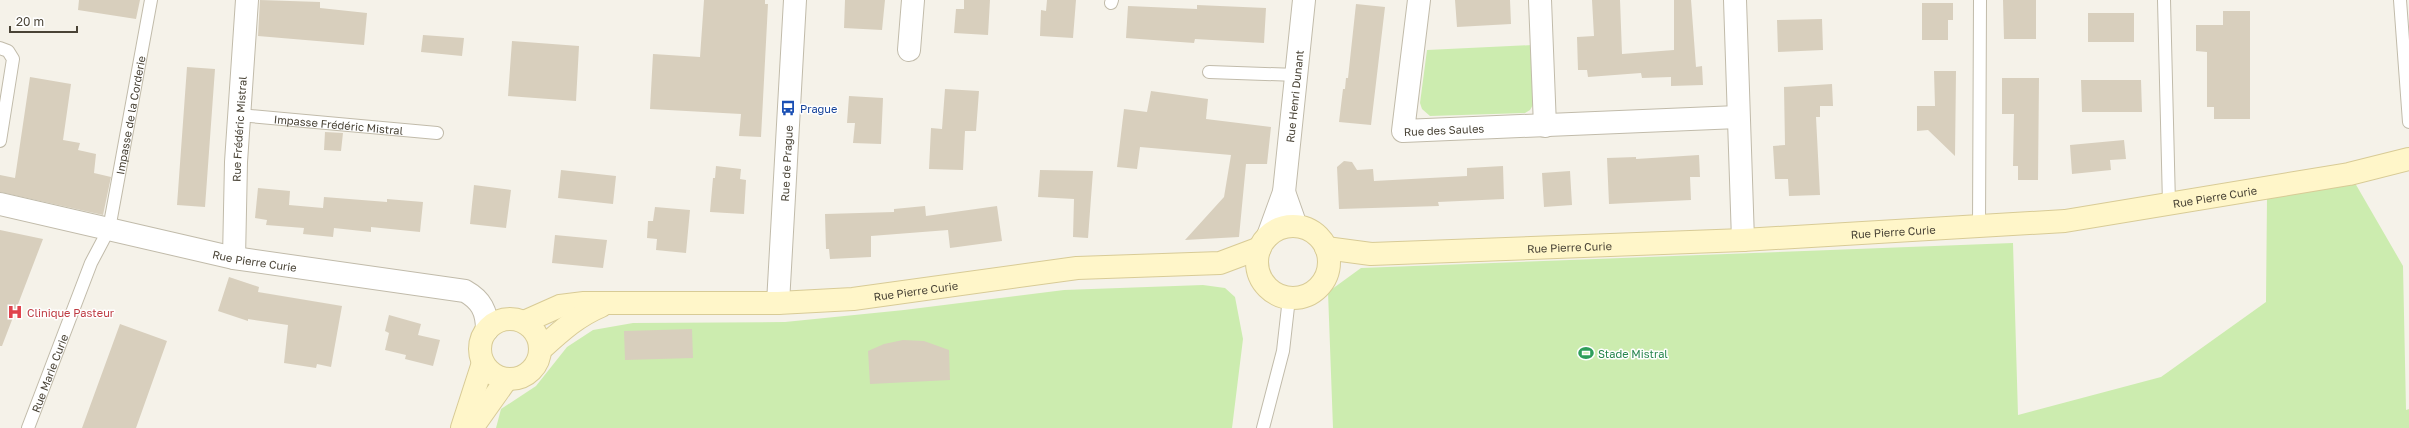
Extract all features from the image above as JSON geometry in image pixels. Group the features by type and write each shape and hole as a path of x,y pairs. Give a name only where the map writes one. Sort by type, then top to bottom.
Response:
{"street":[{"name":"Rue Frédéric Mistral","path":"234,258 239,115 247,0"},
{"name":"Rue de Prague","path":"778,303 794,0"},
{"path":"909,50 913,0"},
{"name":"Rue Henri Dunant","path":"1264,242 1284,192 1304,0"},
{"name":"Rue des Saules","path":"1419,0 1403,131 1738,117"},
{"path":"1540,0 1545,126"},
{"path":"1735,0 1743,240"},
{"name":"Rue Pierre Curie","path":"1326,248 1371,254 1743,240 2065,221 2349,174 2409,159"},
{"name":"Rue Henri Dunant","path":"1284,192 1296,226"},
{"name":"Rue Pierre Curie","path":"0,204 234,258 465,291 476,297 483,306 487,318 487,330"},
{"path":"1296,226 1314,233 1326,248 1328,260 1327,273 1321,284 1312,292 1301,297 1289,298 1278,295 1268,288 1261,278 1257,258 1264,242 1286,227 1296,226"},
{"name":"Rue Pierre Curie","path":"1220,263 1264,242"},
{"name":"Rue Pierre Curie","path":"1327,273 1371,254"},
{"name":"Rue Pierre Curie","path":"524,322 560,306 610,302 778,303 853,298 1077,268 1220,263 1261,278"},
{"name":"Rue Pierre Curie","path":"540,350 568,324 585,312 610,302"},
{"path":"504,319 524,322 536,334 540,350 538,360 526,376 506,380 488,371 483,363 480,352 481,340 487,330 504,319"},
{"path":"462,428 483,363"},
{"path":"472,428 506,380"}],"lane":[{"name":"Impasse de la Corderie","path":"109,229 150,0"},
{"path":"1979,226 1980,0"},
{"path":"2164,0 2169,204"},
{"path":"2400,0 2409,122"},
{"path":"0,48 8,51 13,59 0,141"},
{"path":"1209,72 1297,75"},
{"name":"Impasse Frédéric Mistral","path":"239,115 437,133"},
{"name":"Rue Marie Curie","path":"28,428 92,263 109,229"},
{"path":"1263,428 1283,351 1289,298"}],"green space":[{"path":"1533,45 1534,103 1530,110 1525,113 1430,116 1422,109 1420,103 1427,50"},
{"path":"2355,183 2403,266 2406,410 2409,409 2409,428 1333,428 1328,292 1361,268 2013,243 2018,415 2161,377 2266,302 2267,198"},
{"path":"1203,285 1225,288 1235,297 1243,339 1232,428 496,428 501,409 536,386 567,347 593,330 633,323 785,322 904,310 1064,290"}],"building":[{"path":"79,0 140,0 136,19 78,10"},
{"path":"260,0 320,2 320,8 367,13 364,45 258,36"},
{"path":"704,0 765,0 765,4 768,4 761,137 739,136 741,114 650,109 653,54 700,57"},
{"path":"845,0 885,0 882,30 844,28"},
{"path":"964,0 990,0 988,35 954,33 956,9 964,9"},
{"path":"1047,0 1076,0 1073,38 1040,36 1041,10 1046,11"},
{"path":"1455,0 1510,0 1511,24 1457,27"},
{"path":"1592,0 1620,0 1622,54 1674,50 1674,0 1691,0 1696,67 1702,66 1703,85 1671,86 1671,77 1642,78 1641,73 1588,77 1587,70 1578,70 1577,37 1594,36"},
{"path":"2003,0 2036,0 2036,39 2004,39"},
{"path":"1922,3 1953,3 1953,20 1948,20 1948,40 1922,40"},
{"path":"1356,4 1385,7 1371,125 1339,122 1343,89 1345,89 1346,78 1348,78"},
{"path":"1197,5 1266,8 1264,43 1195,39 1194,43 1126,38 1128,6 1197,9"},
{"path":"2223,11 2250,11 2250,119 2214,119 2214,107 2207,107 2207,52 2196,51 2196,25 2223,25"},
{"path":"2088,13 2134,13 2134,42 2088,42"},
{"path":"1822,19 1823,50 1778,52 1777,20"},
{"path":"423,35 464,38 462,56 421,52"},
{"path":"512,41 579,46 576,101 508,96"},
{"path":"187,67 215,69 205,207 177,205"},
{"path":"1934,71 1956,71 1955,156 1928,130 1917,131 1917,106 1935,106"},
{"path":"30,77 71,84 63,140 80,143 78,150 96,154 94,173 111,177 103,215 0,192 0,175 15,178"},
{"path":"2002,78 2039,78 2038,180 2018,180 2018,166 2013,166 2014,114 2002,114"},
{"path":"2081,80 2141,80 2142,112 2082,112"},
{"path":"1832,84 1833,106 1820,106 1820,117 1816,117 1820,195 1789,196 1788,179 1775,179 1773,146 1785,145 1784,87"},
{"path":"945,89 979,91 976,131 965,131 963,170 929,169 931,128 942,129"},
{"path":"1151,91 1208,99 1206,119 1271,127 1267,164 1246,164 1239,237 1185,240 1224,197 1231,155 1140,147 1137,169 1117,167 1124,109 1147,112"},
{"path":"849,96 883,98 881,144 853,143 855,123 847,123"},
{"path":"325,132 343,133 341,151 324,150"},
{"path":"2124,140 2126,159 2110,160 2111,170 2072,174 2070,145"},
{"path":"1699,155 1700,177 1690,177 1691,200 1609,204 1607,158 1636,157 1636,159"},
{"path":"1344,161 1352,162 1357,170 1373,169 1374,181 1467,176 1467,168 1503,166 1504,199 1438,202 1439,206 1339,209 1337,167"},
{"path":"716,166 741,169 740,179 746,180 744,214 710,212 713,178 715,178"},
{"path":"561,170 616,176 613,204 558,198"},
{"path":"1040,170 1093,171 1088,238 1073,237 1074,199 1038,197"},
{"path":"1570,171 1572,205 1544,207 1542,173"},
{"path":"474,185 511,190 506,228 470,224"},
{"path":"258,188 290,191 289,205 323,208 324,197 387,202 387,199 423,202 420,232 371,227 371,232 334,228 333,237 303,234 304,228 266,225 267,220 255,218"},
{"path":"925,206 926,216 997,206 1002,241 950,248 948,230 871,236 871,257 830,259 829,249 826,249 825,214 894,212 894,209"},
{"path":"655,207 690,210 686,253 656,250 657,239 647,238 648,221 653,221"},
{"path":"0,230 43,239 2,346 0,346"},
{"path":"555,235 607,240 603,268 552,263"},
{"path":"229,277 259,287 258,292 342,306 331,367 317,364 316,368 284,363 288,325 248,319 248,321 218,311"},
{"path":"389,315 421,324 418,335 440,340 433,366 405,359 406,355 385,350 389,333 385,331"},
{"path":"120,324 167,341 136,428 82,428"},
{"path":"692,329 693,358 625,360 624,331"},
{"path":"903,340 924,341 949,350 950,380 870,384 868,351 884,344"}],"place":[{"name":"Prague","path":"788,108"},
{"name":"Clinique Pasteur","path":"15,312"},
{"name":"Stade Mistral","path":"1586,353"}]}
